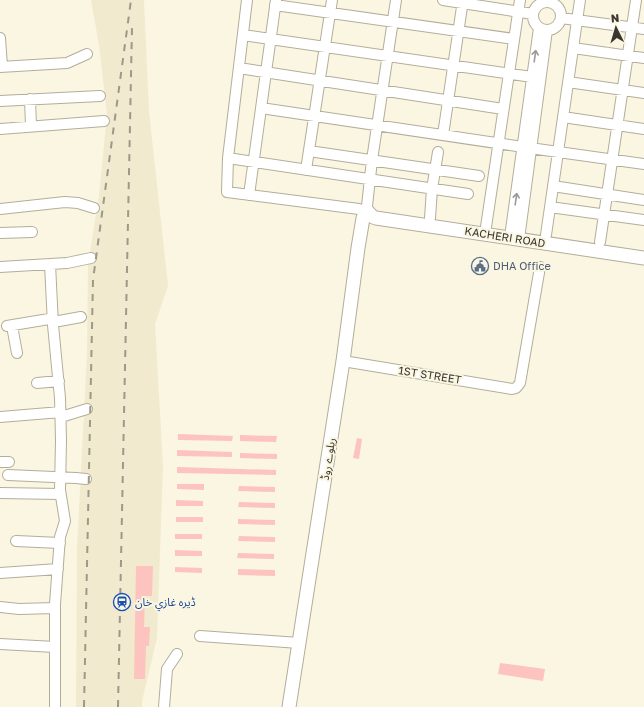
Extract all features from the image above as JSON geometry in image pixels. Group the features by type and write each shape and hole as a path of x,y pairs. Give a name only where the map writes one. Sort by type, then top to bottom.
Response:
{"main road":[{"name":"KACHERI ROAD","path":"368,212 372,217 376,218 515,234 546,235 644,249"},
{"name":"KACHERI ROAD","path":"368,212 430,218 486,227 515,234 644,258"},
{"name":"ریلوے روڈ","path":"289,707 344,361 359,241 363,218 368,212"}],"street":[{"path":"247,0 228,158 468,194"},
{"path":"306,170 332,0"},
{"path":"368,212 367,206 372,160 396,0"},
{"path":"443,0 462,1 533,14"},
{"path":"486,227 520,0"},
{"path":"546,235 580,0"},
{"path":"600,242 627,56 637,0 644,1"},
{"path":"443,135 462,1"},
{"path":"549,1 560,11 561,18 554,28 543,29 534,23 533,14 537,6 549,1"},
{"path":"250,195 276,2 330,13 514,39"},
{"path":"561,18 644,29"},
{"path":"527,147 532,77 543,29"},
{"path":"515,234 543,29"},
{"path":"243,35 532,77"},
{"path":"0,38 1,67 67,63 87,54"},
{"path":"573,48 644,58"},
{"path":"239,68 503,109"},
{"path":"568,82 644,94"},
{"path":"0,101 100,96"},
{"path":"30,99 31,126"},
{"path":"261,108 498,144 644,164"},
{"path":"563,117 644,129"},
{"path":"0,129 104,121"},
{"path":"309,151 479,176"},
{"path":"430,218 432,189 438,152"},
{"name":"KACHERI ROAD","path":"228,158 227,192 360,209 368,212"},
{"path":"553,186 644,200"},
{"path":"0,209 64,202 78,203 94,208"},
{"path":"550,207 644,220"},
{"path":"0,233 32,232"},
{"path":"0,267 67,263 91,258"},
{"path":"50,264 61,415 60,494 65,521 60,543 55,608 56,707"},
{"name":"1ST STREET","path":"344,361 512,389 516,388 520,383 540,266"},
{"path":"17,353 10,326 53,319 58,321 81,317"},
{"path":"38,383 59,381"},
{"path":"0,417 61,415 87,409"},
{"path":"8,475 86,479"},
{"path":"0,493 60,494"},
{"path":"16,541 60,543"},
{"path":"0,573 58,569"},
{"path":"0,607 18,609 55,608"},
{"path":"200,636 299,642"},
{"path":"0,644 55,647"},
{"path":"164,707 167,669 177,654"}],"shaded area":[{"path":"91,0 144,0 149,111 168,286 155,324 163,466 157,638 142,701 142,707 76,707 77,549 87,353 88,265 99,196 107,114 99,45"}],"building":[{"path":"178,434 233,436 232,441 178,440"},
{"path":"240,435 277,436 276,442 240,441"},
{"path":"357,438 362,439 359,459 353,458"},
{"path":"177,450 232,452 232,457 177,456"},
{"path":"240,453 277,454 277,459 240,458"},
{"path":"177,467 276,470 276,475 177,473"},
{"path":"177,484 204,484 204,490 177,489"},
{"path":"239,486 275,487 275,492 238,491"},
{"path":"176,500 203,501 203,506 176,506"},
{"path":"239,502 275,503 275,508 238,507"},
{"path":"176,517 203,517 203,522 176,522"},
{"path":"238,519 275,520 275,525 238,524"},
{"path":"175,534 202,534 202,539 175,539"},
{"path":"239,536 275,537 275,542 238,541"},
{"path":"175,550 202,551 202,556 175,556"},
{"path":"238,553 274,554 274,559 237,558"},
{"path":"136,566 153,566 152,596 145,596 144,627 150,627 149,646 146,646 145,679 134,679"},
{"path":"175,567 202,568 202,573 175,572"},
{"path":"238,569 275,570 275,576 238,575"},
{"path":"500,663 545,669 543,681 498,674"}],"railway":[{"path":"84,707 93,280 131,0"},
{"path":"118,707 132,27"}],"place":[{"name":"DHA Office","path":"480,266"},
{"name":"ڈيره غازي خان","path":"122,602"}]}
